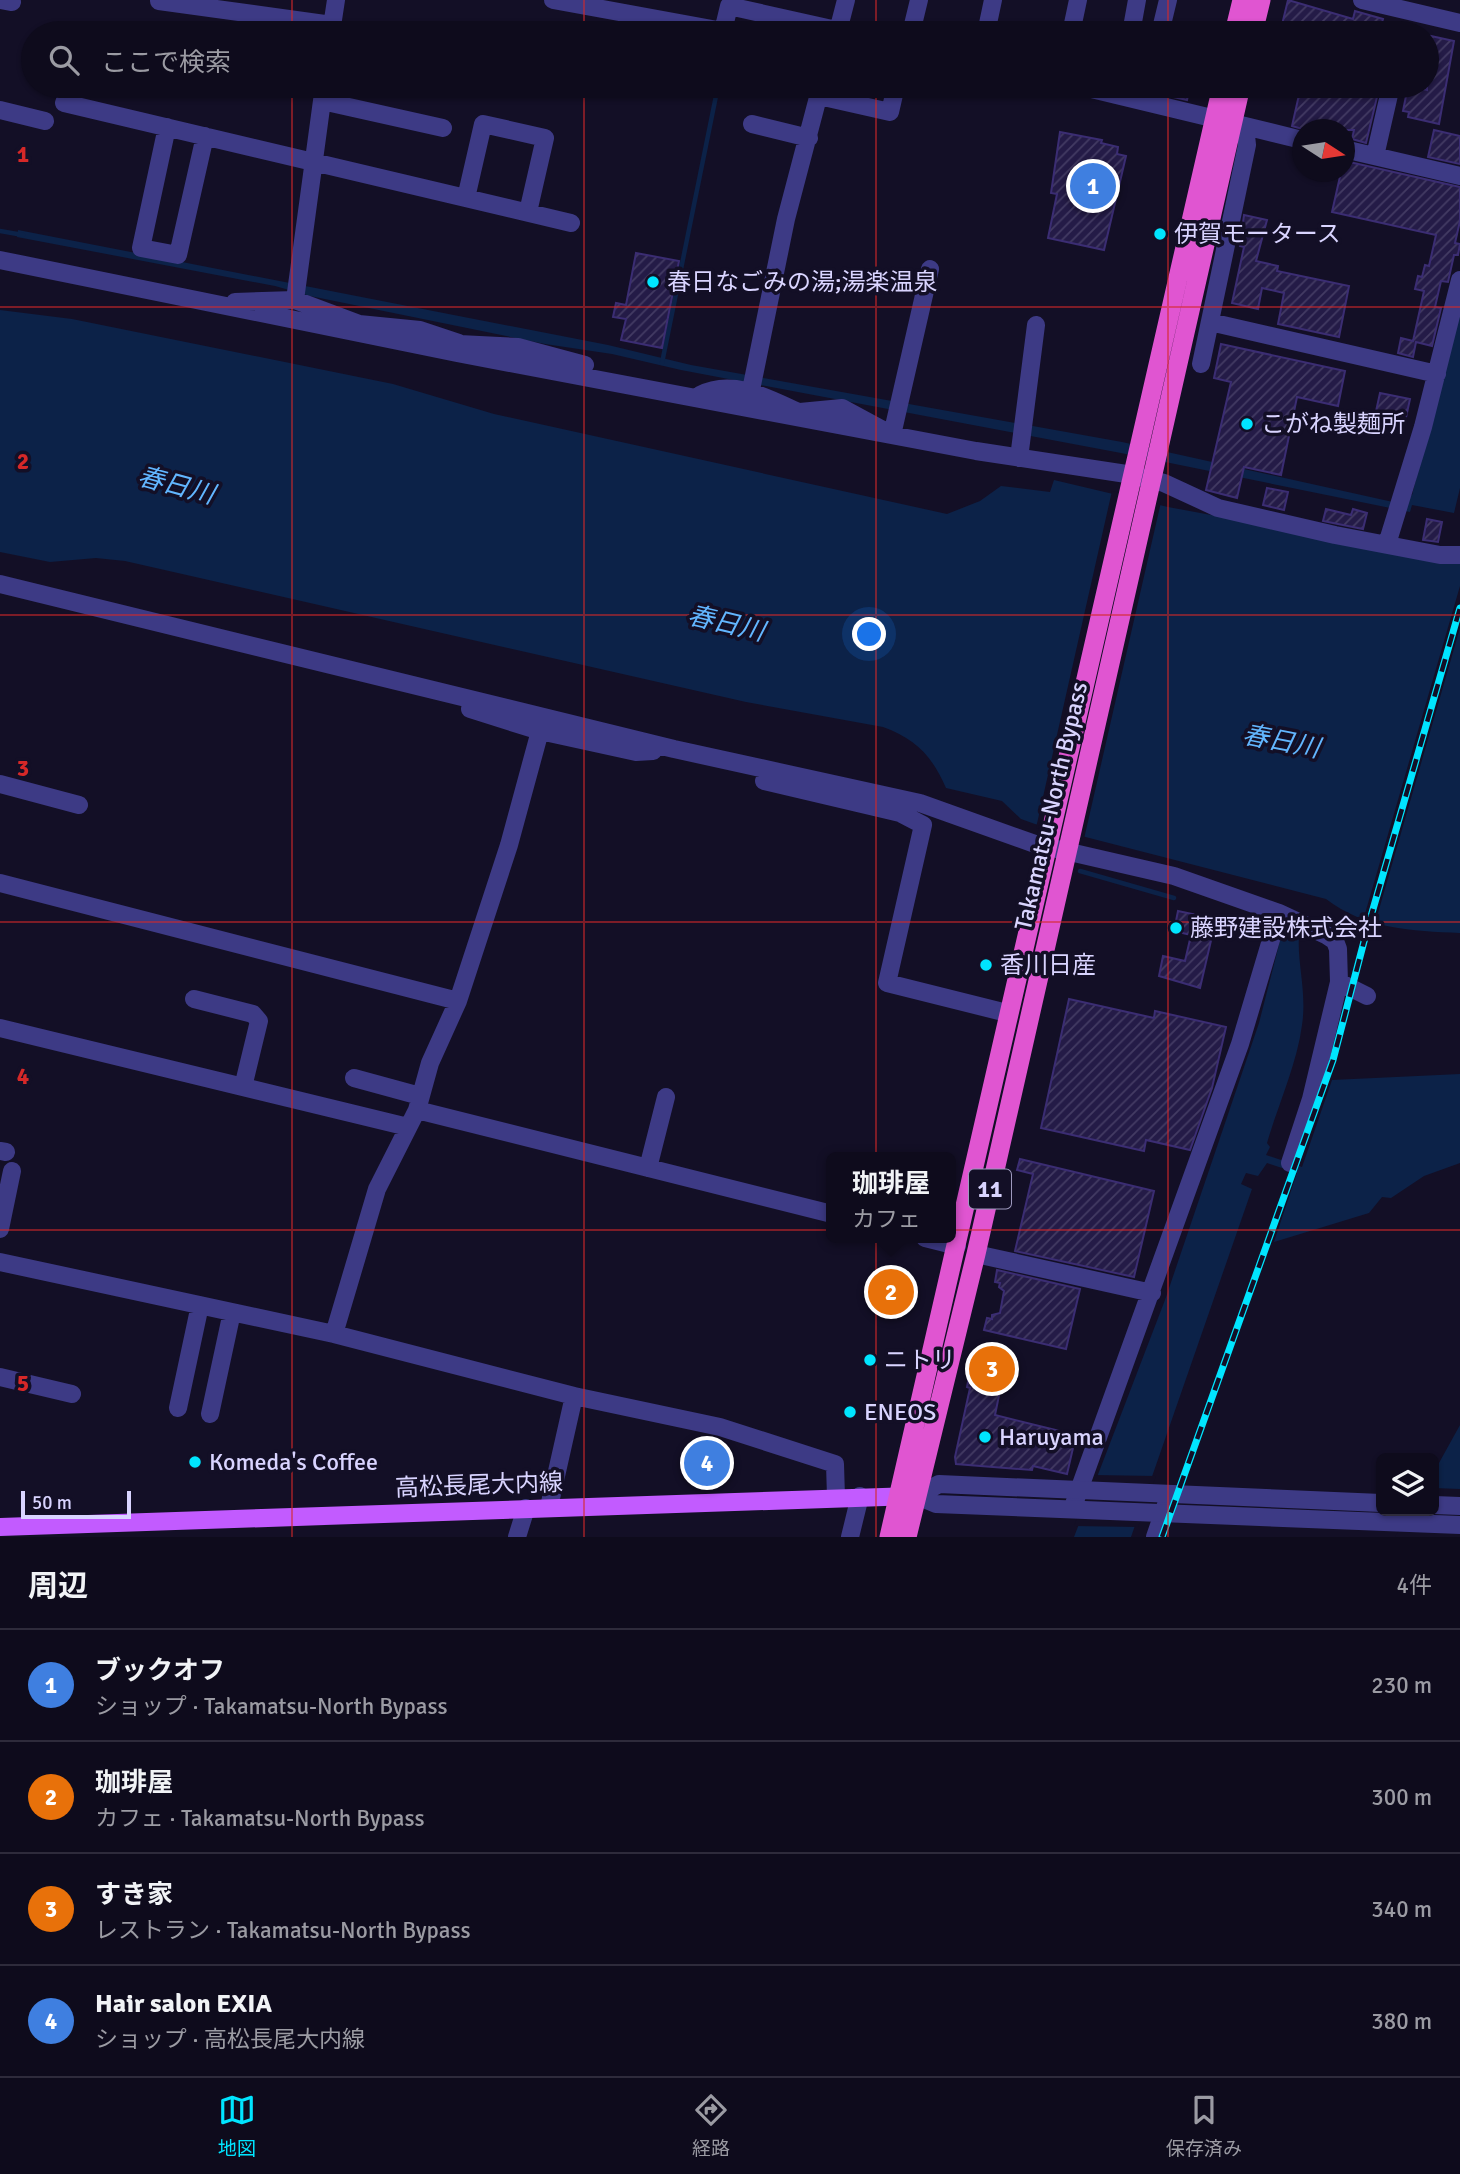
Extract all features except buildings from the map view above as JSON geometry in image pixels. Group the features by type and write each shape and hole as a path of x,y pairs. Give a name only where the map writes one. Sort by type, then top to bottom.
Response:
{"highway":[{"path":"1237,21 1242,0"},
{"path":"1256,21 1261,0"},
{"name":"Takamatsu-North Bypass","path":"1225,98 1231,123"},
{"name":"Takamatsu-North Bypass","path":"907,1537 908,1496 957,1246 1007,1013 1048,841 1238,98"},
{"name":"Takamatsu-North Bypass","path":"889,1537 908,1496 976,1254 1068,845 1144,468"},
{"path":"1019,964 1039,969"}],"main road":[{"name":"高松長尾大内線","path":"0,1527 908,1496"}],"street":[{"path":"333,21 335,0"},
{"path":"553,0 600,10 607,4 647,8 690,21"},
{"path":"841,21 846,0"},
{"path":"914,21 919,0"},
{"path":"989,21 993,0"},
{"path":"1074,21 1078,0"},
{"path":"1133,21 1137,0"},
{"path":"1163,21 1168,0"},
{"path":"1363,0 1460,23"},
{"path":"159,1 283,21"},
{"path":"725,21 729,6 773,7 810,21"},
{"path":"295,300 322,98"},
{"path":"337,98 443,128"},
{"path":"753,381 786,219 818,98"},
{"path":"843,98 890,112 893,98"},
{"path":"1159,98 1231,123 1292,137"},
{"path":"1375,156 1388,98"},
{"path":"64,103 571,223"},
{"path":"0,110 45,121"},
{"path":"1201,364 1247,145 1231,123"},
{"path":"466,198 483,124 545,138 528,212"},
{"path":"752,124 809,138"},
{"path":"167,127 141,248 178,256 205,136"},
{"path":"1355,151 1460,176"},
{"path":"0,260 221,305 358,328 694,398 799,415 892,436 1019,458 1144,468 1218,508 1440,555 1460,555"},
{"path":"892,436 930,269"},
{"path":"1387,544 1437,374 1460,279"},
{"path":"221,305 242,300 295,300 358,328"},
{"path":"1210,322 1437,374"},
{"path":"1019,458 1036,325"},
{"path":"694,398 707,391 753,381 799,415"},
{"path":"0,584 674,749 920,803 1174,876 1279,912 1335,940 1338,949 1339,982 1311,1099 1290,1163"},
{"path":"447,694 473,712 540,731 636,752 674,749"},
{"path":"334,1334 377,1189 408,1127 429,1063 458,1001 509,845 540,731"},
{"path":"738,764 748,777 900,814 923,825 887,983 1007,1013"},
{"path":"0,784 79,806"},
{"path":"0,883 458,1001"},
{"path":"1076,1510 1240,1044 1279,912"},
{"path":"1339,982 1367,996"},
{"path":"194,999 253,1014 259,1021 243,1087"},
{"path":"0,1028 408,1127"},
{"path":"354,1078 418,1103 648,1168 826,1213"},
{"path":"648,1168 666,1097"},
{"path":"0,1229 12,1171"},
{"path":"945,1243 957,1246"},
{"path":"976,1254 1152,1293"},
{"path":"0,1262 334,1334 574,1396 720,1427 835,1464 836,1497"},
{"path":"178,1408 200,1305"},
{"path":"210,1414 232,1312"},
{"path":"0,1377 72,1394"},
{"path":"549,1507 574,1396"},
{"path":"908,1496 939,1484 1082,1491 1157,1504 1285,1520 1460,1525"},
{"path":"850,1537 860,1496"},
{"path":"908,1496 936,1504 1076,1510 1157,1504 1293,1500 1376,1503"},
{"path":"1155,1537 1157,1504"},
{"path":"1439,1505 1460,1506"},
{"path":"517,1537 526,1508"}],"water":[{"path":"18,230 608,345 691,365 1122,442 1393,502 1412,495 1460,307 1460,488 1454,513 1412,505 1410,512 1121,453 681,370 612,354 545,344 310,296 275,286 17,237"},
{"name":"春日川","path":"0,310 72,319 393,384 494,414 947,514 980,501 1001,486 1050,492 1054,480 1168,507 1460,561 1460,933 1407,929 1373,922 1357,917 1326,899 1035,824 1021,819 1002,801 946,788 922,750 905,737 883,727 746,702 125,561 96,558 50,562 0,552"},
{"path":"1282,933 1299,936 1303,1013 1300,1040 1267,1143 1270,1147 1266,1155 1302,1167 1332,1080 1460,1074 1460,1163 1424,1176 1391,1198 1382,1197 1369,1213 1274,1242 1297,1173 1267,1163 1258,1176 1246,1173 1241,1184 1252,1189 1131,1537 1074,1537 1165,1300 1259,1023"},
{"path":"1460,1425 1460,1537 1399,1537 1427,1516 1439,1516 1439,1463"}],"pier":[{"path":"1112,491 1161,502 1084,839 1036,828"},
{"path":"1460,586 1460,628 1374,927 1362,924"},
{"path":"1093,1475 1156,1476 1138,1527 1074,1526"},
{"path":"1439,1488 1460,1489 1460,1537 1395,1537 1406,1516 1439,1516"}],"waterway":[{"path":"662,363 716,98"},
{"path":"0,231 23,235"},
{"path":"1080,871 1174,898"}],"railway":[{"path":"1162,1537 1333,1060 1367,930 1460,608"}],"place":[{"name":"ブックオフ","path":"1093,186"},
{"name":"伊賀モータース","path":"1160,234"},
{"name":"春日なごみの湯;湯楽温泉","path":"653,282"},
{"name":"こがね製麺所","path":"1247,424"},
{"name":"藤野建設株式会社","path":"1176,928"},
{"name":"香川日産","path":"986,965"},
{"name":"珈琲屋","path":"891,1292"},
{"name":"ニトリ","path":"870,1360"},
{"name":"すき家","path":"992,1369"},
{"name":"ENEOS","path":"850,1412"},
{"name":"Haruyama","path":"985,1437"},
{"name":"Komeda's Coffee","path":"195,1462"},
{"name":"Hair salon EXIA","path":"707,1463"}]}
